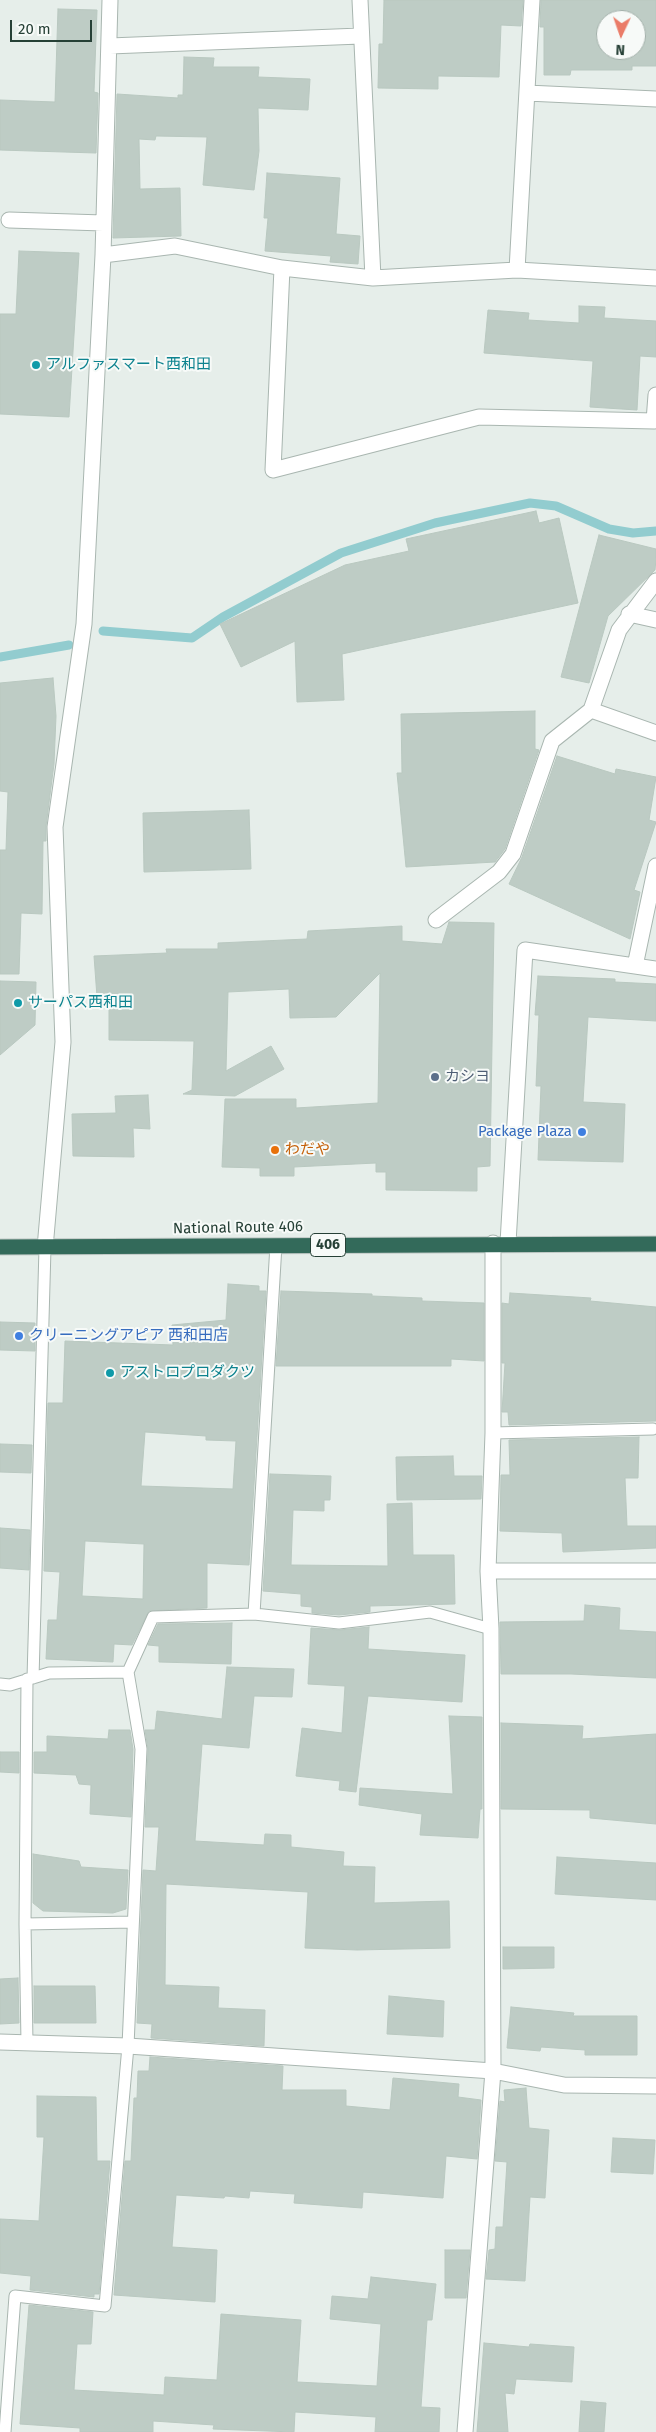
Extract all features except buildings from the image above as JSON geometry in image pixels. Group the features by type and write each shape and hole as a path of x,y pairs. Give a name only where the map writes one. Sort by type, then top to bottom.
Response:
{"highway":[{"name":"National Route 406","path":"0,1247 493,1243 656,1244"}],"street":[{"path":"45,1248 63,1042 55,827 84,624 103,255 110,0"},
{"path":"360,0 360,36 373,278"},
{"path":"517,270 532,0"},
{"path":"110,46 360,36"},
{"path":"527,94 656,99"},
{"path":"10,220 103,223"},
{"path":"103,255 175,246 282,268 373,278 517,270 656,278"},
{"path":"282,268 273,470 479,417 654,421 656,395"},
{"path":"436,920 499,872 513,854 552,741 591,710 619,630 656,581"},
{"path":"630,614 656,620"},
{"path":"591,710 656,733"},
{"path":"635,966 656,866"},
{"path":"508,1243 525,950 656,969"},
{"path":"465,2432 493,2071 491,1629 488,1572 493,1433 493,1243"},
{"path":"488,1572 656,1571"},
{"path":"0,2042 128,2046 493,2071 564,2085 656,2086"}],"lane":[{"path":"254,1614 276,1245"},
{"path":"28,2043 25,1924 30,1679 45,1248"},
{"path":"493,1433 653,1429"},
{"path":"5,2432 15,2296 105,2306 128,2046 141,1749 128,1672 153,1617 254,1614 339,1623 430,1612 491,1629"},
{"path":"0,1684 10,1684 49,1673 128,1672"},
{"path":"25,1924 133,1922"}],"waterway":[{"path":"103,631 192,638 223,617 341,553 435,523 530,503 556,506 609,529 633,533 656,531"},
{"path":"0,657 69,645"}],"place":[{"name":"アルファスマート西和田","path":"36,365"},
{"name":"サーパス西和田","path":"18,1003"},
{"name":"カシヨ","path":"435,1077"},
{"name":"Package Plaza","path":"582,1132"},
{"name":"わだや","path":"275,1150"},
{"name":"クリーニングアピア 西和田店","path":"19,1336"},
{"name":"アストロプロダクツ","path":"110,1373"}]}
